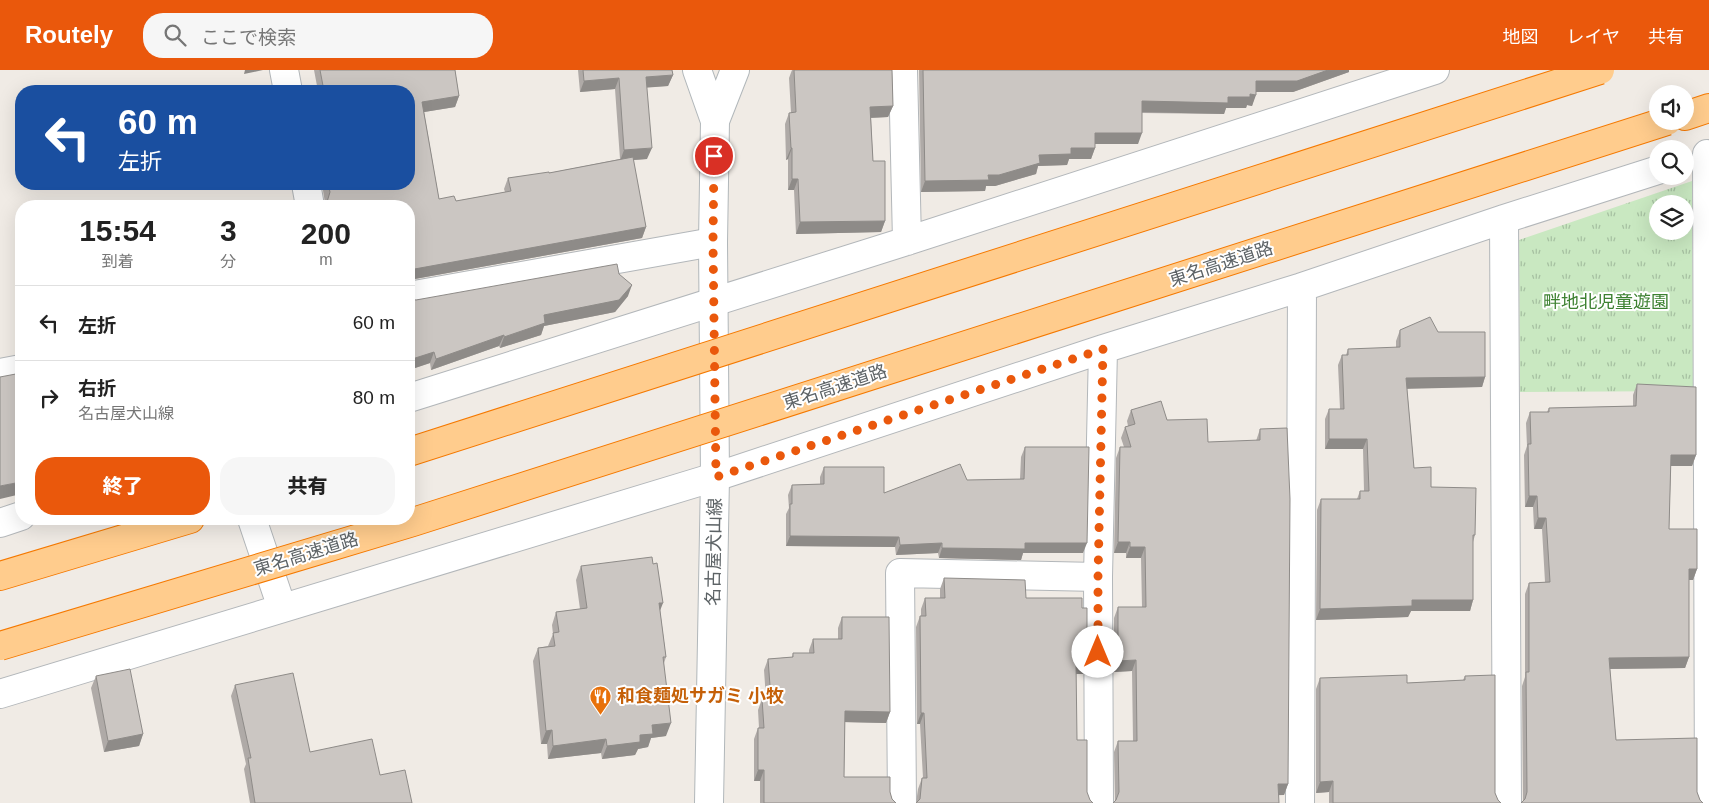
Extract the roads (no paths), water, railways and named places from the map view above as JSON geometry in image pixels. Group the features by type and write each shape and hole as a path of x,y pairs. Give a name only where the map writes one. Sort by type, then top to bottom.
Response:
{"highway":[{"path":"415,450 1600,70"},
{"path":"1694,113 1709,108"},
{"name":"東名高速道路","path":"415,521 1649,127"},
{"path":"0,576 170,525"},
{"name":"東名高速道路","path":"0,646 403,525"}],"street":[{"path":"284,70 287,85"},
{"name":"名古屋犬山線","path":"697,70 715,121 713,242 716,477 709,803"},
{"name":"名古屋犬山線","path":"715,121 735,70"},
{"path":"903,70 906,241"},
{"path":"415,396 906,241 1435,70"},
{"path":"1700,156 1709,803"},
{"path":"0,694 716,477 1103,349 1302,288 1504,219 1649,173"},
{"path":"1504,219 1507,803"},
{"path":"415,295 713,242"},
{"path":"1300,803 1302,288"},
{"path":"1099,803 1098,577 1103,349"},
{"path":"0,373 15,370"},
{"path":"0,523 15,518"},
{"path":"254,525 282,608"},
{"path":"902,803 900,573 1098,577"}],"place":[{"name":"和食麺処サガミ 小牧","path":"601,715"}],"park label":[{"name":"畔地北児童遊園","path":"1606,302"}]}
